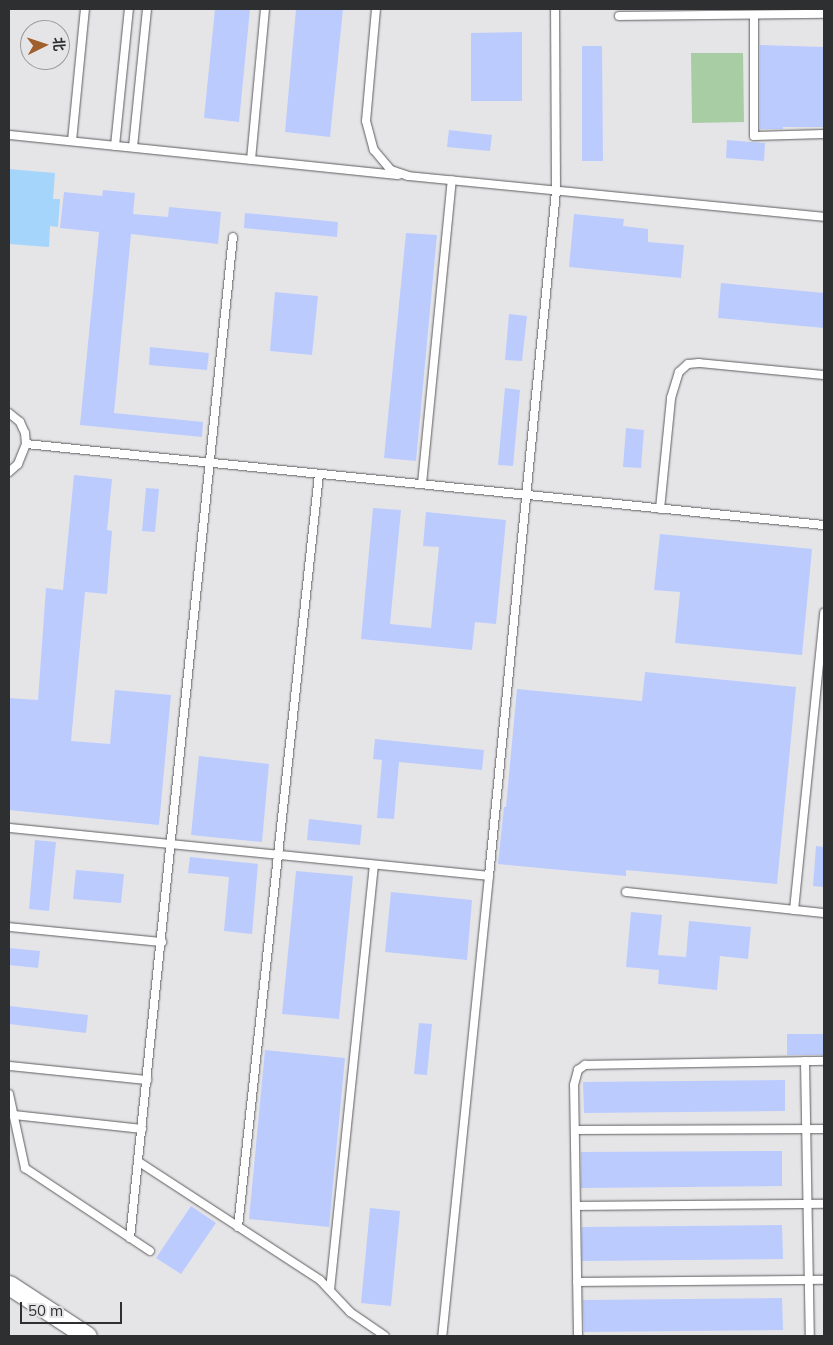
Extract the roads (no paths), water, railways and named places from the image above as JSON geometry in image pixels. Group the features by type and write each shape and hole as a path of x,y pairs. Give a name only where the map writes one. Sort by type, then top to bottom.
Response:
{"street":[{"path":"9,1285 87,1336"}],"lane":[{"path":"72,141 85,9"},
{"path":"115,146 129,9"},
{"path":"133,148 147,9"},
{"path":"251,160 265,9"},
{"path":"376,9 366,120 374,150 392,170 408,176"},
{"path":"442,1336 556,190 555,9"},
{"path":"619,16 824,14"},
{"path":"754,15 754,136 824,134"},
{"path":"9,135 824,217"},
{"path":"422,484 452,180"},
{"path":"130,1238 148,1080 233,237"},
{"path":"660,509 672,392 679,372 688,364 699,363 824,375"},
{"path":"9,413 20,422 25,433 26,444 18,464 9,472"},
{"path":"26,444 824,525"},
{"path":"238,1227 319,474"},
{"path":"794,910 824,613"},
{"path":"9,828 488,876"},
{"path":"330,1290 374,865"},
{"path":"626,892 824,913"},
{"path":"9,927 162,942"},
{"path":"805,1061 810,1336"},
{"path":"578,1336 575,1077 578,1070 585,1065 824,1061"},
{"path":"9,1066 148,1080"},
{"path":"9,1094 25,1168 150,1251"},
{"path":"14,1115 142,1129"},
{"path":"575,1130 824,1129"},
{"path":"139,1162 320,1280 372,1333 385,1336"},
{"path":"576,1206 824,1204"},
{"path":"577,1282 824,1280"}],"water":[{"path":"9,169 55,173 53,199 60,199 58,227 50,226 49,247 9,244"}]}
